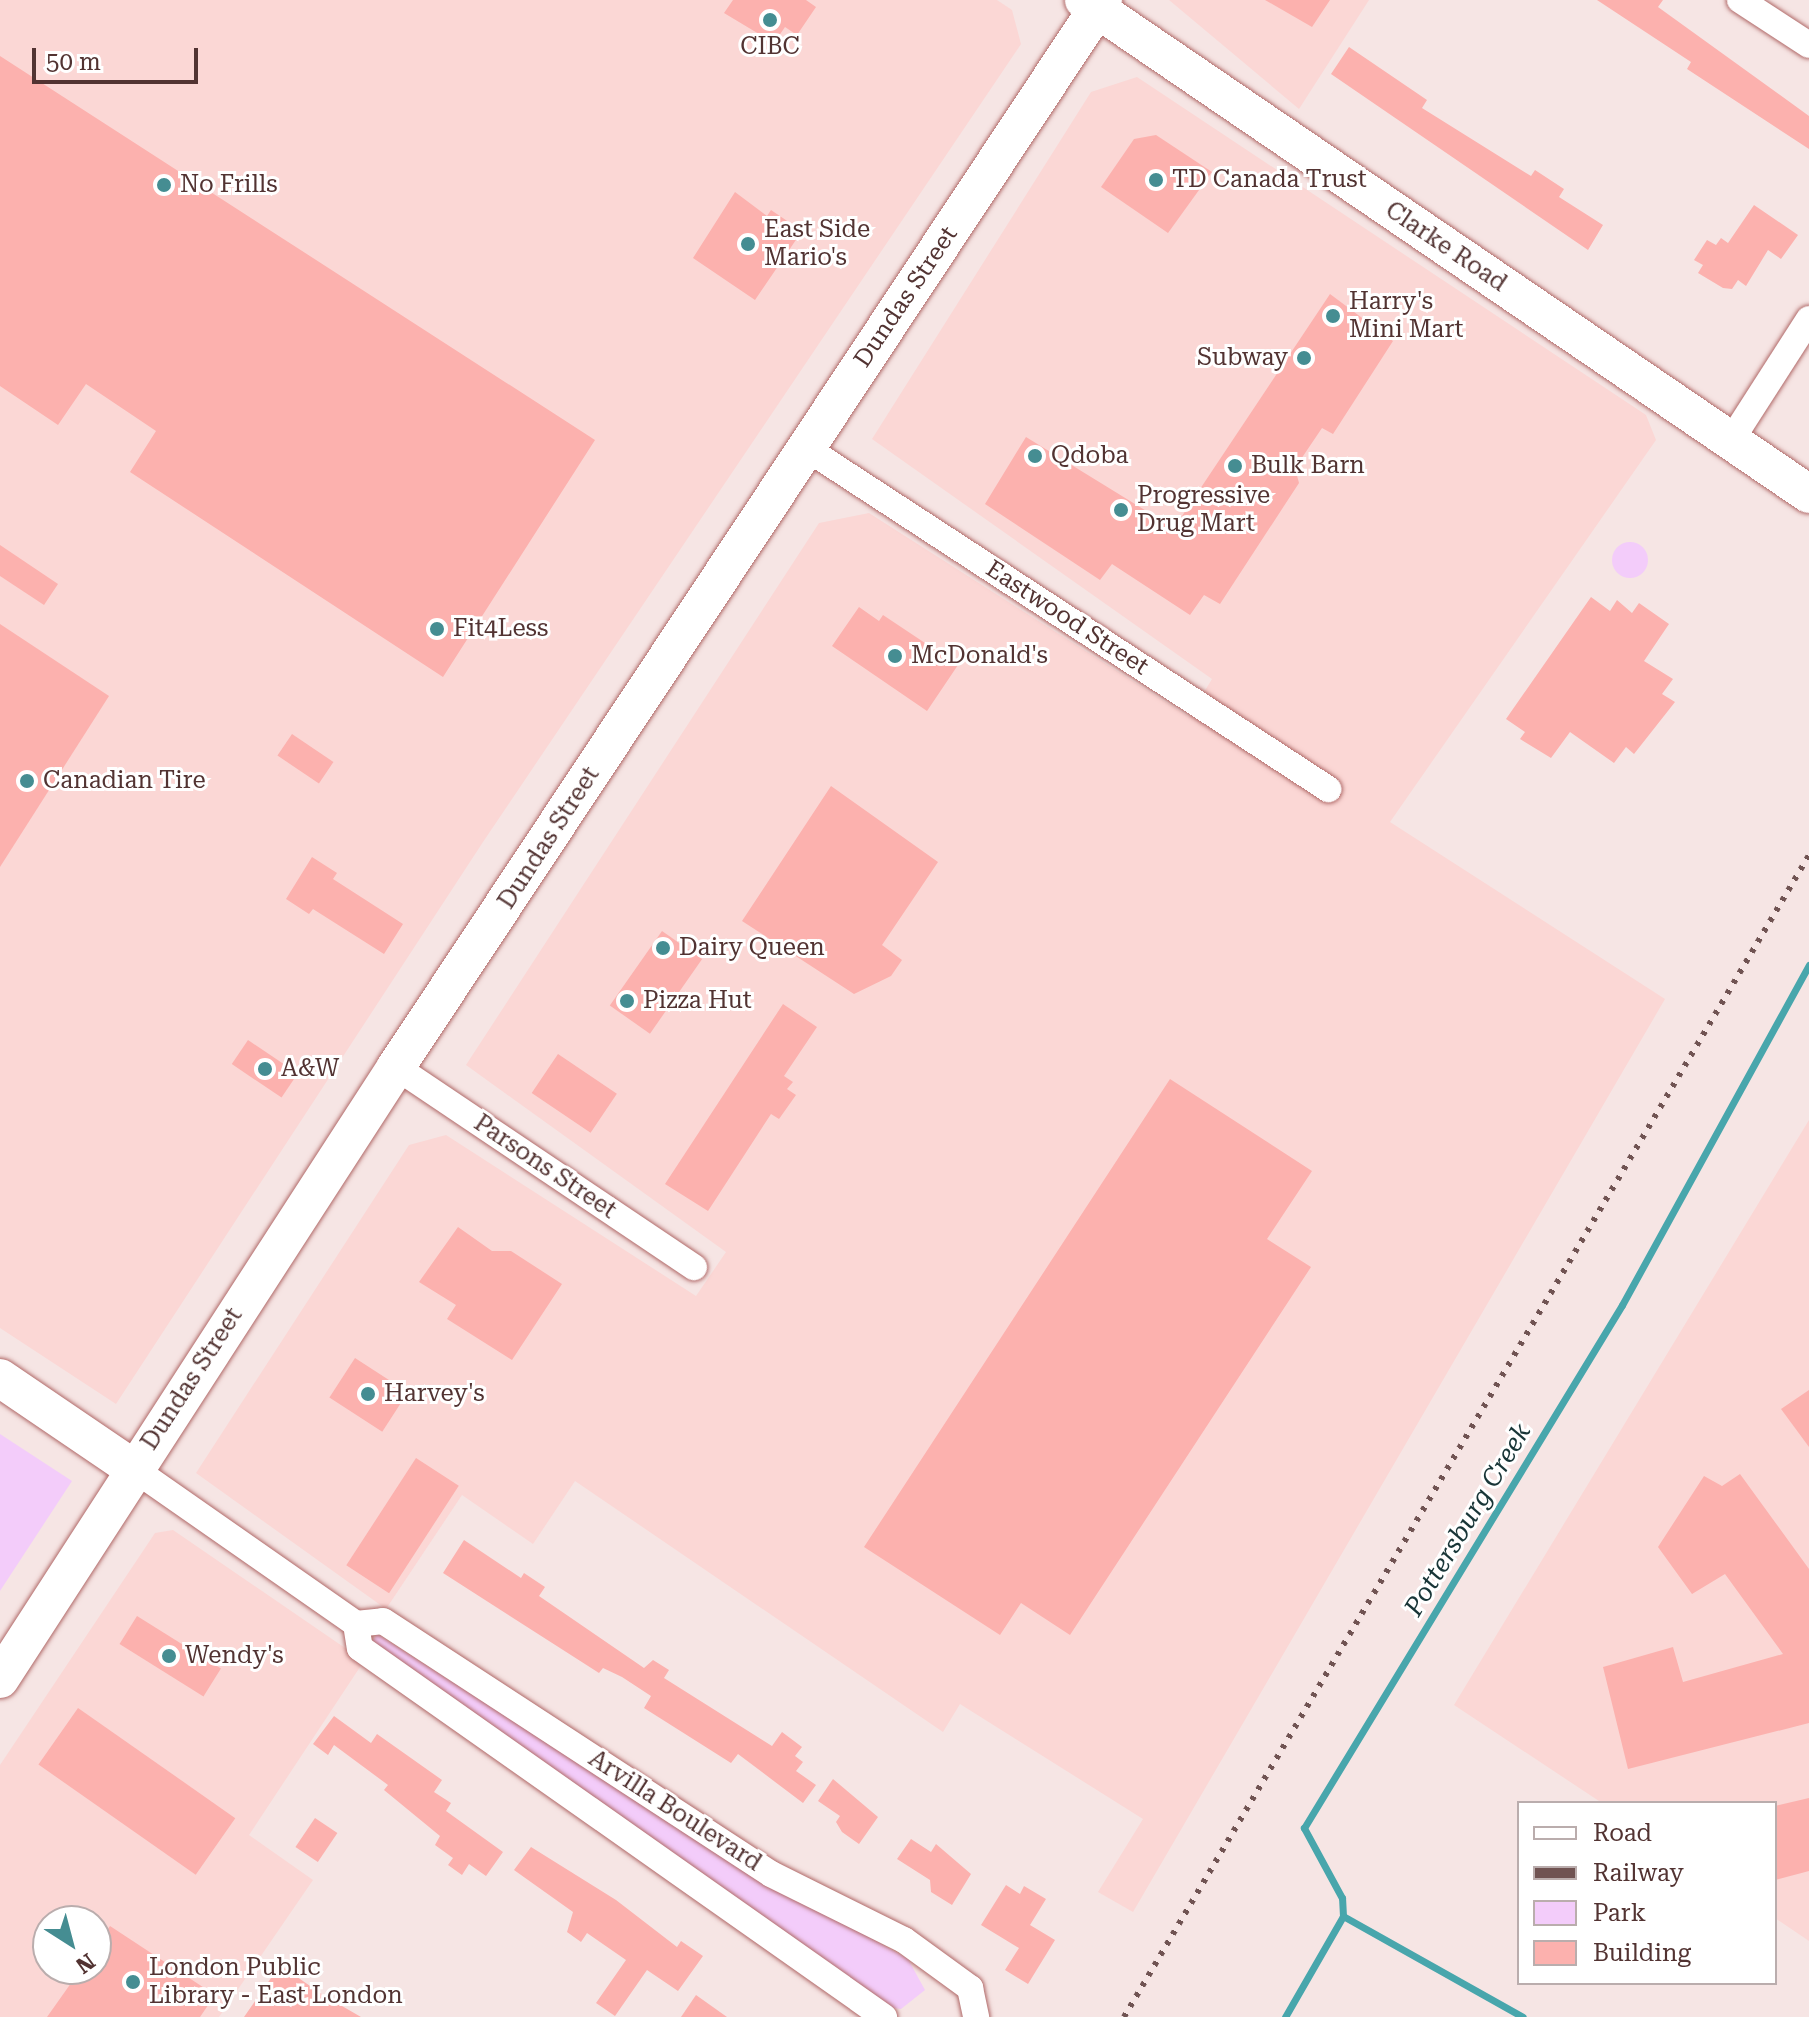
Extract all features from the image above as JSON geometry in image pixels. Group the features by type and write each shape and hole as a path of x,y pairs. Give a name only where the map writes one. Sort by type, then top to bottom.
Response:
{"main road":[{"name":"Clarke Road","path":"1094,3 1809,494"},
{"name":"Dundas Street","path":"0,1679 396,1067 806,448 1094,3"},
{"path":"0,1378 134,1469"}],"street":[{"path":"1740,0 1809,45"},
{"path":"1730,442 1809,319"},
{"name":"Eastwood Street","path":"806,448 1328,789"},
{"name":"Parsons Street","path":"396,1067 694,1267"},
{"name":"Arvilla Boulevard","path":"134,1469 356,1624 383,1621 771,1874 904,1940 970,1988 976,2017"},
{"name":"Arvilla Boulevard","path":"356,1624 360,1648 884,2017"}],"shaded area":[{"path":"0,0 997,0 1012,10 1021,44 483,842 116,1404 0,1328"},
{"path":"1169,0 1369,0 1299,109"},
{"path":"1137,77 1646,415 1656,440 1390,822 1665,999 1133,1912 1098,1892 1143,1819 960,1704 943,1732 575,1481 533,1544 462,1495 386,1609 196,1473 409,1145 446,1135 696,1296 726,1252 466,1065 819,523 869,513 1189,717 1212,679 872,439 1091,92"},
{"path":"1809,1120 1809,1941 1777,1919 1777,1801 1599,1801 1454,1705"},
{"path":"173,1530 364,1661 249,1835 313,1880 219,2017 0,2017 0,1765 155,1533"}],"green space":[{"path":"1630,542 1643,547 1648,560 1643,573 1630,578 1617,573 1612,560 1617,547"},
{"path":"0,1434 72,1481 0,1591"},
{"path":"377,1634 732,1860 908,1959 925,1990 901,2009 888,2007 372,1642"}],"building":[{"name":"CIBC","path":"733,0 806,0 816,7 797,35 785,27 774,43 724,13"},
{"path":"1265,0 1330,0 1312,27"},
{"path":"1597,0 1663,0 1658,7 1809,116 1809,149 1687,69 1691,62"},
{"path":"1349,47 1427,100 1422,108 1531,176 1535,170 1564,189 1559,197 1603,225 1588,250 1331,74"},
{"path":"0,56 595,440 443,677 130,472 156,431 86,384 58,425 0,386"},
{"name":"TD Canada Trust","path":"1156,135 1212,172 1168,233 1101,187 1134,139"},
{"name":"East Side Mario's","path":"735,192 767,216 771,210 802,231 755,300 693,258"},
{"path":"1754,205 1798,235 1781,259 1768,250 1746,286 1738,280 1732,289 1723,288 1698,273 1703,265 1694,260 1707,240 1716,245 1721,238 1728,243"},
{"path":"1330,294 1393,341 1333,434 1322,428 1295,468 1299,483 1220,604 1204,595 1190,615 1112,564 1100,580 985,504 1026,437 1174,528"},
{"path":"0,545 58,584 44,605 0,576"},
{"path":"1591,597 1610,611 1617,600 1632,613 1639,603 1669,624 1644,661 1673,679 1662,694 1675,702 1634,754 1626,747 1614,763 1570,732 1551,758 1520,739 1525,732 1506,719"},
{"name":"McDonald's","path":"859,607 879,621 883,615 958,665 927,711 832,646"},
{"name":"Canadian Tire","path":"0,624 109,696 0,867"},
{"path":"292,734 333,762 319,784 277,756"},
{"path":"831,786 938,862 882,945 902,960 891,976 854,994 742,921"},
{"path":"312,857 337,873 333,879 403,924 384,954 313,909 309,914 286,899"},
{"path":"662,931 702,959 650,1034 610,1006"},
{"path":"783,1004 817,1027 784,1076 793,1082 787,1089 796,1095 779,1119 771,1114 708,1211 665,1184"},
{"name":"A&W","path":"248,1040 298,1074 282,1098 232,1064"},
{"path":"558,1054 617,1094 591,1133 532,1093"},
{"path":"1170,1079 1312,1171 1267,1239 1311,1267 1070,1635 1021,1603 1000,1635 864,1547"},
{"path":"458,1227 492,1251 511,1251 562,1284 512,1360 447,1319 456,1305 419,1282"},
{"name":"Harvey's","path":"355,1358 408,1392 382,1432 329,1397"},
{"path":"1809,1390 1809,1447 1781,1409"},
{"path":"416,1458 459,1486 389,1593 346,1565"},
{"path":"1740,1474 1809,1569 1809,1723 1628,1769 1603,1667 1673,1647 1683,1682 1783,1654 1725,1574 1692,1594 1658,1547 1704,1476 1722,1486"},
{"path":"464,1540 521,1578 524,1573 545,1587 539,1596 644,1668 653,1660 669,1670 664,1678 772,1746 782,1732 802,1747 795,1756 803,1762 796,1771 816,1785 803,1803 738,1754 731,1763 644,1708 651,1696 622,1677 603,1668 599,1673 443,1573"},
{"name":"Wendy's","path":"137,1616 221,1668 203,1696 120,1644"},
{"path":"78,1708 235,1818 196,1875 38,1765"},
{"path":"334,1716 371,1743 377,1734 442,1780 434,1792 451,1803 446,1811 503,1852 486,1876 469,1864 462,1875 448,1865 453,1858 435,1845 440,1836 384,1790 388,1785 334,1745 328,1755 313,1744"},
{"path":"833,1779 878,1817 859,1844 842,1832 836,1822 840,1816 818,1801"},
{"path":"1809,1798 1809,1871 1777,1879 1777,1806"},
{"path":"315,1818 337,1833 318,1862 295,1847"},
{"path":"911,1839 931,1852 936,1844 971,1874 952,1905 931,1892 930,1880 897,1859"},
{"path":"531,1847 616,1900 677,1947 681,1941 703,1956 678,1991 647,1970 615,2016 596,2003 626,1960 587,1933 581,1942 567,1932 573,1912 514,1870"},
{"path":"1006,1885 1020,1894 1024,1886 1046,1899 1030,1925 1055,1940 1028,1984 1005,1970 1019,1948 981,1925"},
{"name":"London Public Library - East London","path":"112,1927 215,1995 200,2017 47,2017 70,1985 112,1985"},
{"path":"280,1965 323,1995 361,2017 244,2017"},
{"path":"696,1995 727,2017 681,2017"}],"waterway":[{"name":"Pottersburg Creek","path":"1343,1916 1342,1898 1304,1828 1622,1305 1809,965"},
{"name":"Pottersburg Creek","path":"1343,1916 1523,2017"},
{"path":"1285,2017 1343,1916"}],"railway":[{"path":"1124,2017 1809,855"}],"place":[{"name":"CIBC","path":"770,20"},
{"name":"TD Canada Trust","path":"1156,180"},
{"name":"No Frills","path":"164,185"},
{"name":"East Side Mario's","path":"748,244"},
{"name":"Harry's Mini Mart","path":"1333,316"},
{"name":"Subway","path":"1304,358"},
{"name":"Qdoba","path":"1035,456"},
{"name":"Bulk Barn","path":"1235,466"},
{"name":"Progressive Drug Mart","path":"1121,510"},
{"name":"Fit4Less","path":"437,629"},
{"name":"McDonald's","path":"895,656"},
{"name":"Canadian Tire","path":"27,781"},
{"name":"Dairy Queen","path":"663,948"},
{"name":"Pizza Hut","path":"627,1001"},
{"name":"A&W","path":"265,1069"},
{"name":"Harvey's","path":"368,1394"},
{"name":"Wendy's","path":"169,1656"},
{"name":"London Public Library - East London","path":"133,1982"}]}
